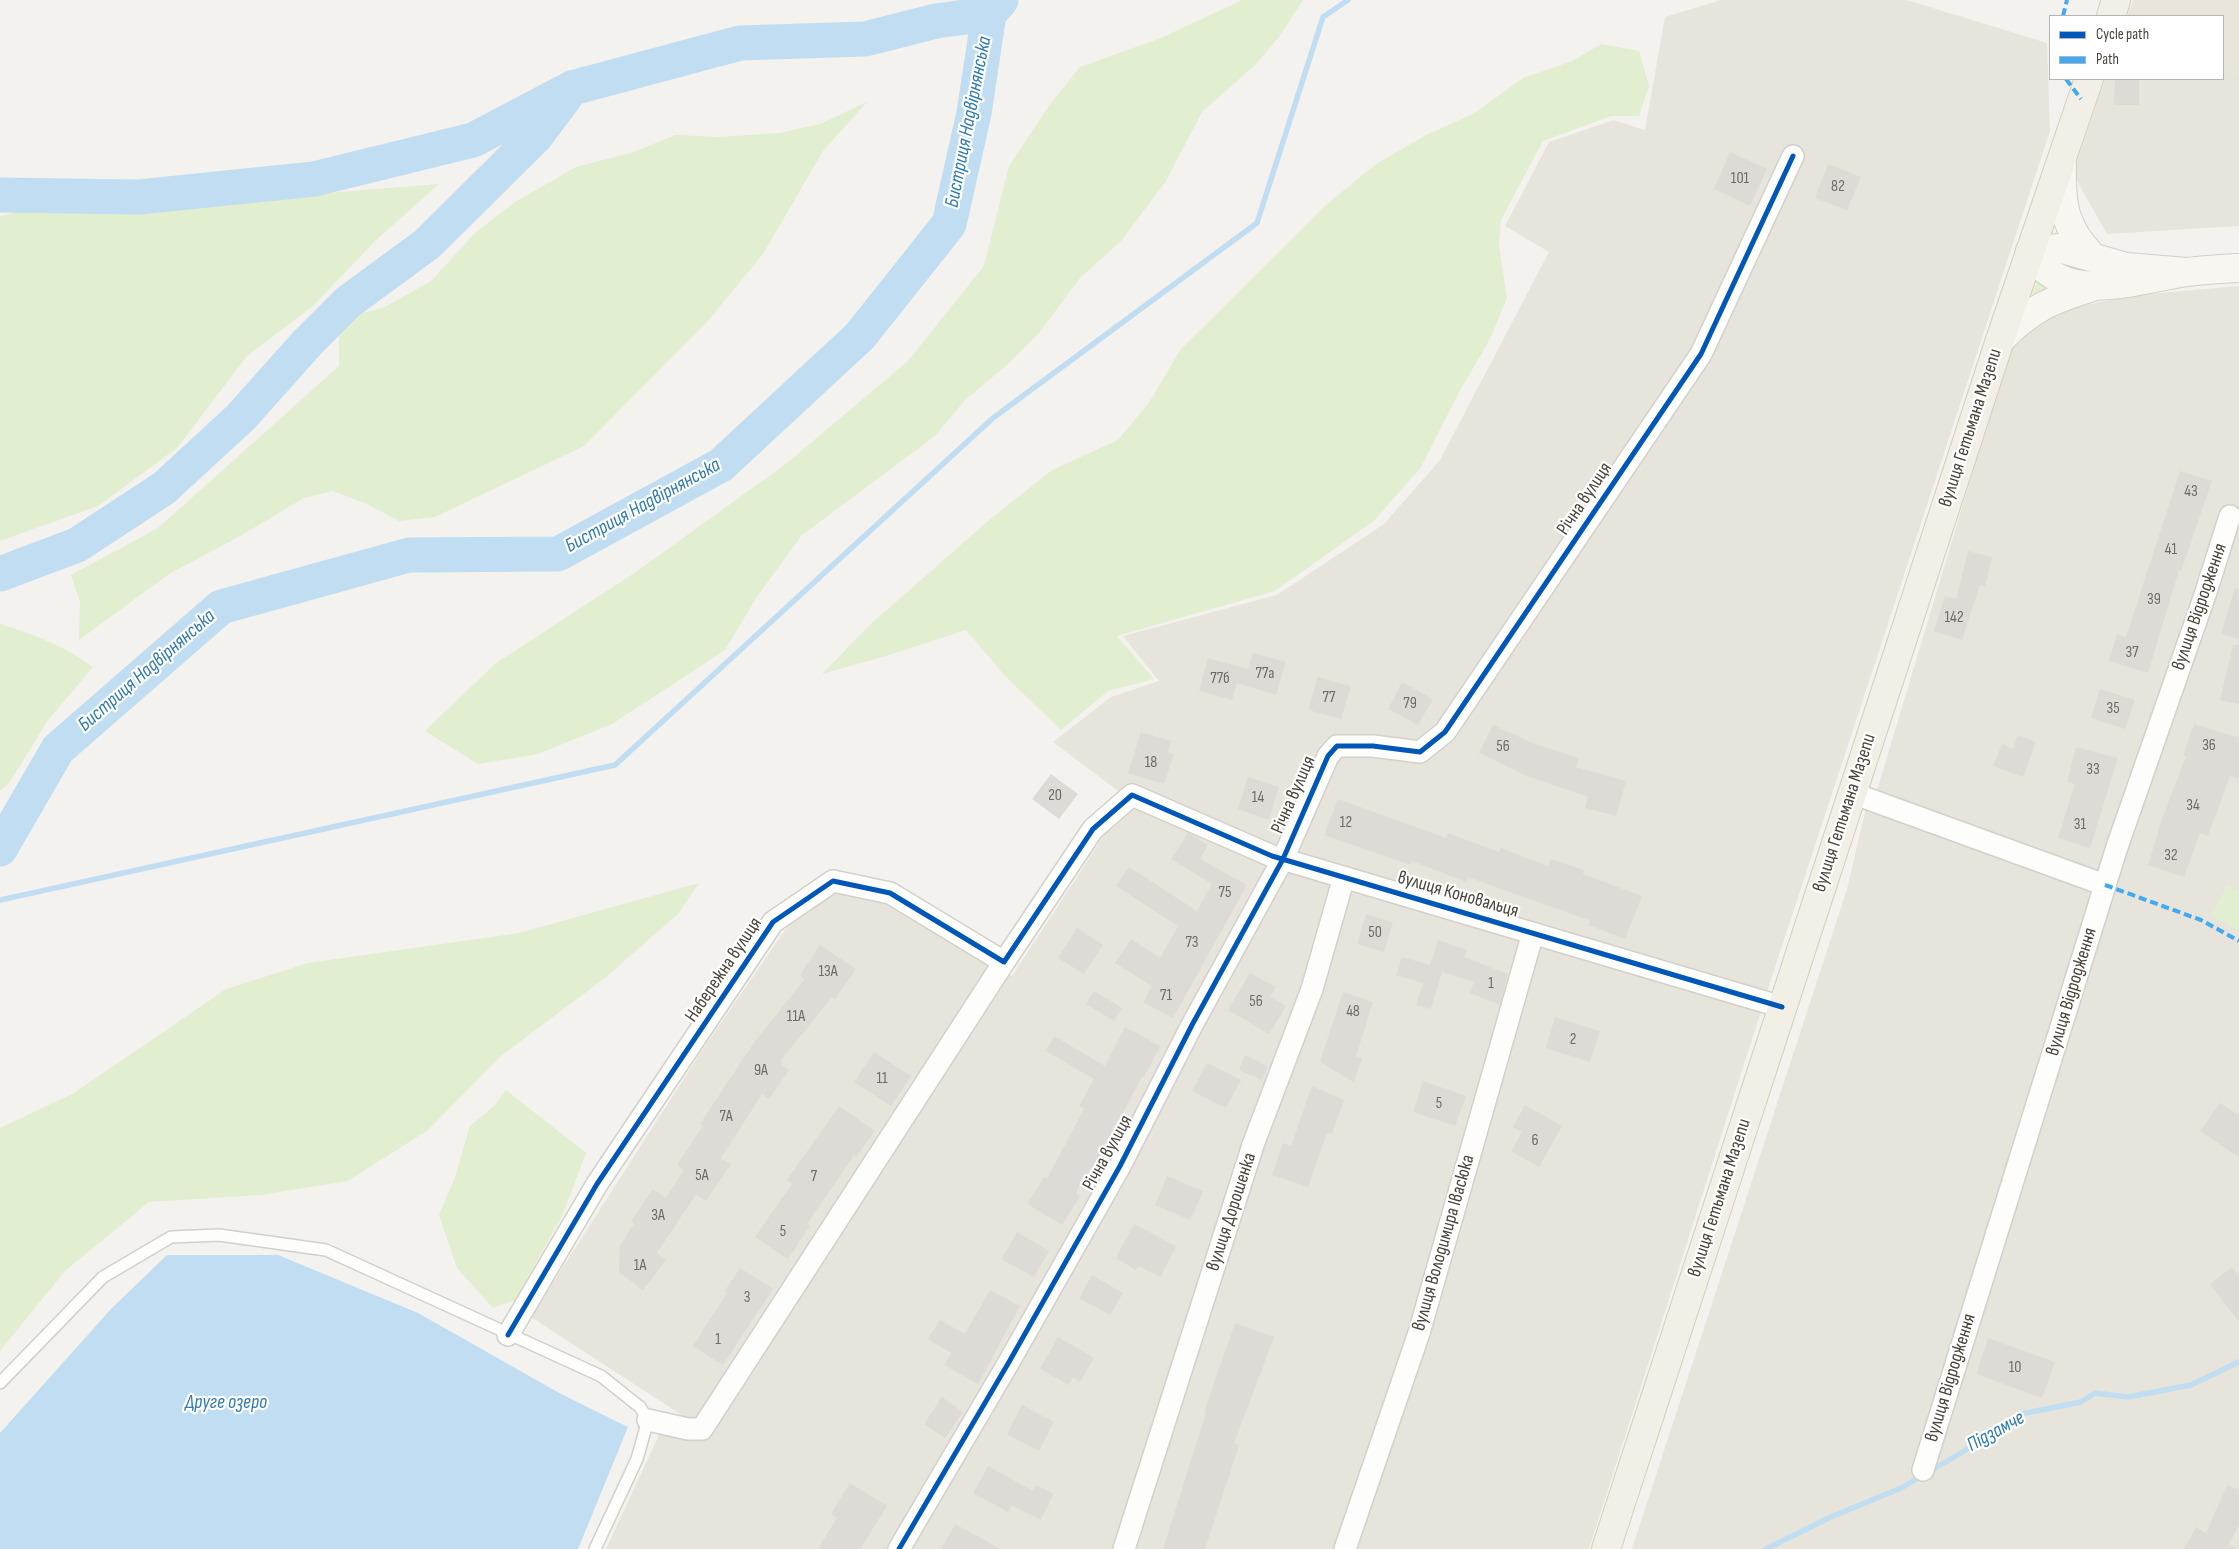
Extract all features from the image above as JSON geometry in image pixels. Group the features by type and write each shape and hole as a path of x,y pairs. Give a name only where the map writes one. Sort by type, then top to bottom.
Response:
{"main road":[{"path":"2111,15 2116,0"},
{"name":"вулиця Гетьмана Мазепи","path":"1606,1549 2000,340 2062,153 2089,80"},
{"path":"2062,153 2064,212 2073,233 2094,258"},
{"path":"2093,287 2055,278 2037,263 2030,251 2044,248 2059,248 2126,267 2187,272"},
{"path":"2000,340 2028,314 2045,304 2093,287 2187,272 2239,268"}],"street":[{"name":"Річна вулиця","path":"899,1549 1010,1362 1120,1166 1192,1025 1283,859 1312,788 1328,756 1336,746 1373,746 1420,752 1445,732 1702,354 1793,156"},
{"name":"вулиця Відродження","path":"1923,1470 2105,884 2230,516"},
{"path":"1852,793 2105,884"},
{"name":"вулиця Коновальця","path":"1004,962 1093,829 1132,795 1283,859 1782,1007"},
{"name":"вулиця Дорошенка","path":"1124,1549 1253,1146 1312,990 1344,877"},
{"name":"Набережна вулиця","path":"508,1334 596,1184 774,922 833,881 890,893 1004,962"},
{"name":"вулиця Володимира Івасюка","path":"1345,1549 1419,1333 1533,933"},
{"path":"648,1420 688,1429 702,1429 1004,962"}],"lane":[{"path":"0,1383 103,1277 171,1237 219,1235 326,1250 602,1376 640,1407 648,1420 636,1459 595,1549"}],"shaded area":[{"path":"1721,0 1907,0 2047,43 2050,131 1780,952 1589,1549 606,1549 659,1435 697,1425 531,1317 699,1055 796,914 833,888 873,892 1012,976 1109,828 1134,803 1053,742 1111,697 1159,681 1123,636 1277,595 1384,524 1440,460 1549,252 1505,226 1549,142 1614,120 1645,130 1665,17"},
{"path":"2133,0 2239,0 2239,74 2224,71 2224,15 2127,15"},
{"path":"2224,71 2239,74 2239,226 2107,234 2073,174 2105,80 2224,80"},
{"path":"2239,286 2239,1549 1632,1549 1847,889 1868,799 1878,787 2009,351 2029,328 2055,314 2080,306 2138,295"}],"green space":[{"path":"1242,0 1303,0 1279,37 1254,66 1202,112 1166,181 1121,241 1080,278 1039,333 1007,365 966,399 935,436 802,535 756,598 725,650 612,724 538,754 478,764 425,731 496,663 636,572 787,463 908,361 984,266 1009,166 1050,104 1080,67 1161,38"},
{"path":"1601,44 1639,51 1649,86 1639,116 1611,116 1543,141 1501,220 1499,245 1507,298 1490,339 1458,394 1421,467 1375,520 1275,591 1117,636 1154,679 1108,691 1061,730 1005,676 966,630 822,674 873,622 988,521 1052,470 1118,440 1150,401 1180,350 1325,206 1376,164 1426,135 1473,114 1523,78 1572,61"},
{"path":"867,102 823,151 763,254 706,323 584,446 435,517 399,521 367,504 333,491 304,498 242,535 169,574 79,640 80,602 71,575 158,528 339,366 339,319 385,307 431,281 476,232 515,202 576,167 634,152 675,135 719,137 780,133 820,124"},
{"path":"439,184 375,241 314,305 247,356 177,448 98,506 0,541 0,216 30,210 104,203 200,203"},
{"path":"2037,279 2059,289 2030,302"},
{"path":"0,624 48,641 93,667 48,720 10,782 0,791"},
{"path":"699,883 678,914 605,978 501,1056 428,1130 348,1181 261,1195 149,1202 65,1271 0,1351 0,1128 74,1093 226,989 308,963 519,933"},
{"path":"2227,885 2239,891 2239,930 2211,916"},
{"path":"506,1090 586,1153 562,1216 515,1300 493,1308 457,1268 439,1215 455,1177 470,1126 494,1106"}],"water":[{"name":"Друге озеро","path":"167,1255 278,1255 418,1313 561,1394 628,1427 578,1549 0,1549 0,1433 111,1309"}],"building":[{"path":"2115,80 2139,80 2139,105 2114,105"},
{"path":"1730,152 1767,169 1750,206 1714,189"},
{"path":"1828,164 1861,177 1847,210 1815,198"},
{"path":"2180,471 2212,481 2181,571 2179,570 2148,673 2109,661 2117,634 2126,637"},
{"path":"1968,551 1992,557 1985,587 1980,585 1962,640 1934,631 1945,596 1956,599"},
{"path":"2235,588 2239,589 2239,639 2221,634"},
{"path":"2233,645 2239,645 2239,704 2220,700"},
{"path":"1253,653 1286,662 1276,695 1237,683 1232,700 1199,691 1208,658 1248,669"},
{"path":"1318,677 1351,686 1341,719 1308,710"},
{"path":"1402,682 1433,699 1418,725 1388,709"},
{"path":"2100,689 2135,700 2125,729 2091,718"},
{"path":"2194,724 2239,738 2239,779 2230,776 2208,836 2200,833 2184,877 2148,865 2162,819 2186,756 2183,756"},
{"path":"1493,725 1535,744 1579,758 1576,767 1626,781 1616,816 1585,808 1588,797 1527,776 1479,753"},
{"path":"1141,732 1171,741 1168,752 1174,754 1164,784 1128,773"},
{"path":"2018,735 2036,742 2023,777 1993,766 2002,744 2013,749"},
{"path":"2076,747 2118,758 2090,848 2058,838 2075,784 2067,782"},
{"path":"1051,774 1078,794 1059,819 1032,799"},
{"path":"1248,777 1279,787 1269,820 1238,809"},
{"path":"1338,799 1446,838 1448,833 1499,852 1501,848 1548,866 1551,859 1584,870 1583,874 1642,896 1625,939 1589,925 1591,921 1468,877 1466,882 1412,861 1411,865 1324,835"},
{"path":"1188,833 1208,845 1200,859 1247,885 1173,1018 1143,1002 1152,986 1115,963 1131,939 1160,958 1178,926 1116,886 1129,867 1197,911 1212,884 1171,859"},
{"path":"1366,914 1393,922 1384,952 1357,944"},
{"path":"1077,928 1103,945 1084,974 1058,958"},
{"path":"1438,940 1467,950 1464,957 1508,974 1500,1005 1470,993 1474,982 1442,972 1431,1009 1416,1005 1423,983 1396,975 1402,957 1430,965"},
{"path":"820,945 856,969 835,999 832,997 780,1061 781,1065 789,1070 769,1099 762,1094 721,1158 731,1164 706,1201 696,1194 657,1253 666,1260 643,1290 619,1272 620,1245 634,1224 631,1221 653,1189 666,1198 684,1170 677,1165 703,1126 700,1124 755,1041 805,979 800,975"},
{"path":"1250,973 1276,987 1270,997 1286,1006 1269,1034 1228,1010"},
{"path":"1094,991 1122,1008 1114,1021 1086,1004"},
{"path":"1343,992 1373,1002 1356,1056 1362,1058 1354,1082 1320,1062"},
{"path":"1555,1017 1600,1031 1590,1062 1546,1048"},
{"path":"1125,1027 1160,1046 1144,1077 1142,1076 1090,1177 1084,1175 1076,1193 1080,1195 1079,1198 1062,1225 1027,1204 1044,1177 1047,1179 1084,1109 1079,1106 1094,1079 1046,1051 1054,1036 1105,1066"},
{"path":"874,1052 911,1076 891,1106 854,1082"},
{"path":"1245,1055 1268,1066 1262,1080 1239,1070"},
{"path":"1207,1063 1241,1080 1226,1108 1192,1091"},
{"path":"1423,1081 1466,1096 1455,1126 1413,1112"},
{"path":"1312,1086 1344,1100 1332,1134 1327,1133 1308,1187 1272,1175 1283,1143 1291,1146"},
{"path":"2220,1103 2239,1115 2239,1157 2200,1131"},
{"path":"1525,1105 1562,1126 1539,1167 1511,1151 1522,1132 1513,1127"},
{"path":"839,1106 875,1131 856,1157 854,1155 807,1224 810,1226 788,1259 755,1237 792,1184 787,1180"},
{"path":"1167,1176 1203,1191 1190,1220 1155,1205"},
{"path":"1134,1224 1176,1246 1160,1277 1138,1266 1136,1270 1116,1258"},
{"path":"1017,1232 1049,1251 1034,1277 1001,1259"},
{"path":"2232,1267 2239,1276 2239,1322 2210,1284"},
{"path":"740,1268 773,1289 723,1365 693,1346 727,1293 724,1292"},
{"path":"1092,1275 1123,1293 1110,1315 1079,1298"},
{"path":"990,1290 1020,1306 978,1384 944,1365 951,1353 928,1339 940,1320 965,1334"},
{"path":"1235,1323 1274,1337 1234,1443 1239,1445 1205,1549 1163,1549 1206,1413 1204,1412"},
{"path":"1058,1337 1094,1358 1080,1382 1073,1377 1069,1385 1040,1369"},
{"path":"1988,1338 2055,1362 2042,1398 1976,1374"},
{"path":"942,1397 963,1412 945,1438 924,1424"},
{"path":"1022,1405 1054,1422 1039,1451 1007,1434"},
{"path":"988,1466 1033,1491 1036,1485 1054,1494 1041,1520 1012,1506 1008,1512 973,1493"},
{"path":"850,1483 887,1506 860,1549 818,1549 837,1518 831,1514"},
{"path":"2227,1485 2239,1490 2239,1525 2229,1544 2237,1549 2184,1549 2196,1527 2206,1533"},
{"path":"955,1524 1001,1549 941,1549"}],"waterway":[{"name":"Бистриця Надвірнянська","path":"0,849 58,749 221,607 409,555 558,554 721,465 860,336 949,224 974,113 989,14 1001,0"},
{"path":"0,900 615,765 993,418 1257,223 1323,17 1348,0"},
{"path":"0,195 139,197 314,179 473,140 572,88 740,43 865,39 936,21 989,14"},
{"path":"0,574 77,545 164,488 241,417 308,342 348,302 427,244 536,136 566,96"},
{"name":"Підзамче","path":"1766,1549 1831,1517 1901,1488 1978,1443 2021,1414 2081,1402 2095,1393 2128,1397 2191,1385 2239,1362"}],"marked path":[{"path":"2063,15 2067,0"},
{"path":"2067,80 2081,99"},
{"path":"2105,885 2201,920 2239,941"}],"cycle path":[{"path":"899,1549 1009,1362 1120,1166 1192,1025 1283,859 1328,756 1337,746 1373,746 1420,752 1445,732 1701,354 1793,156"},
{"path":"508,1335 597,1184 773,922 833,881 890,893 1004,962 1093,829 1132,795 1272,856 1782,1007"}]}
